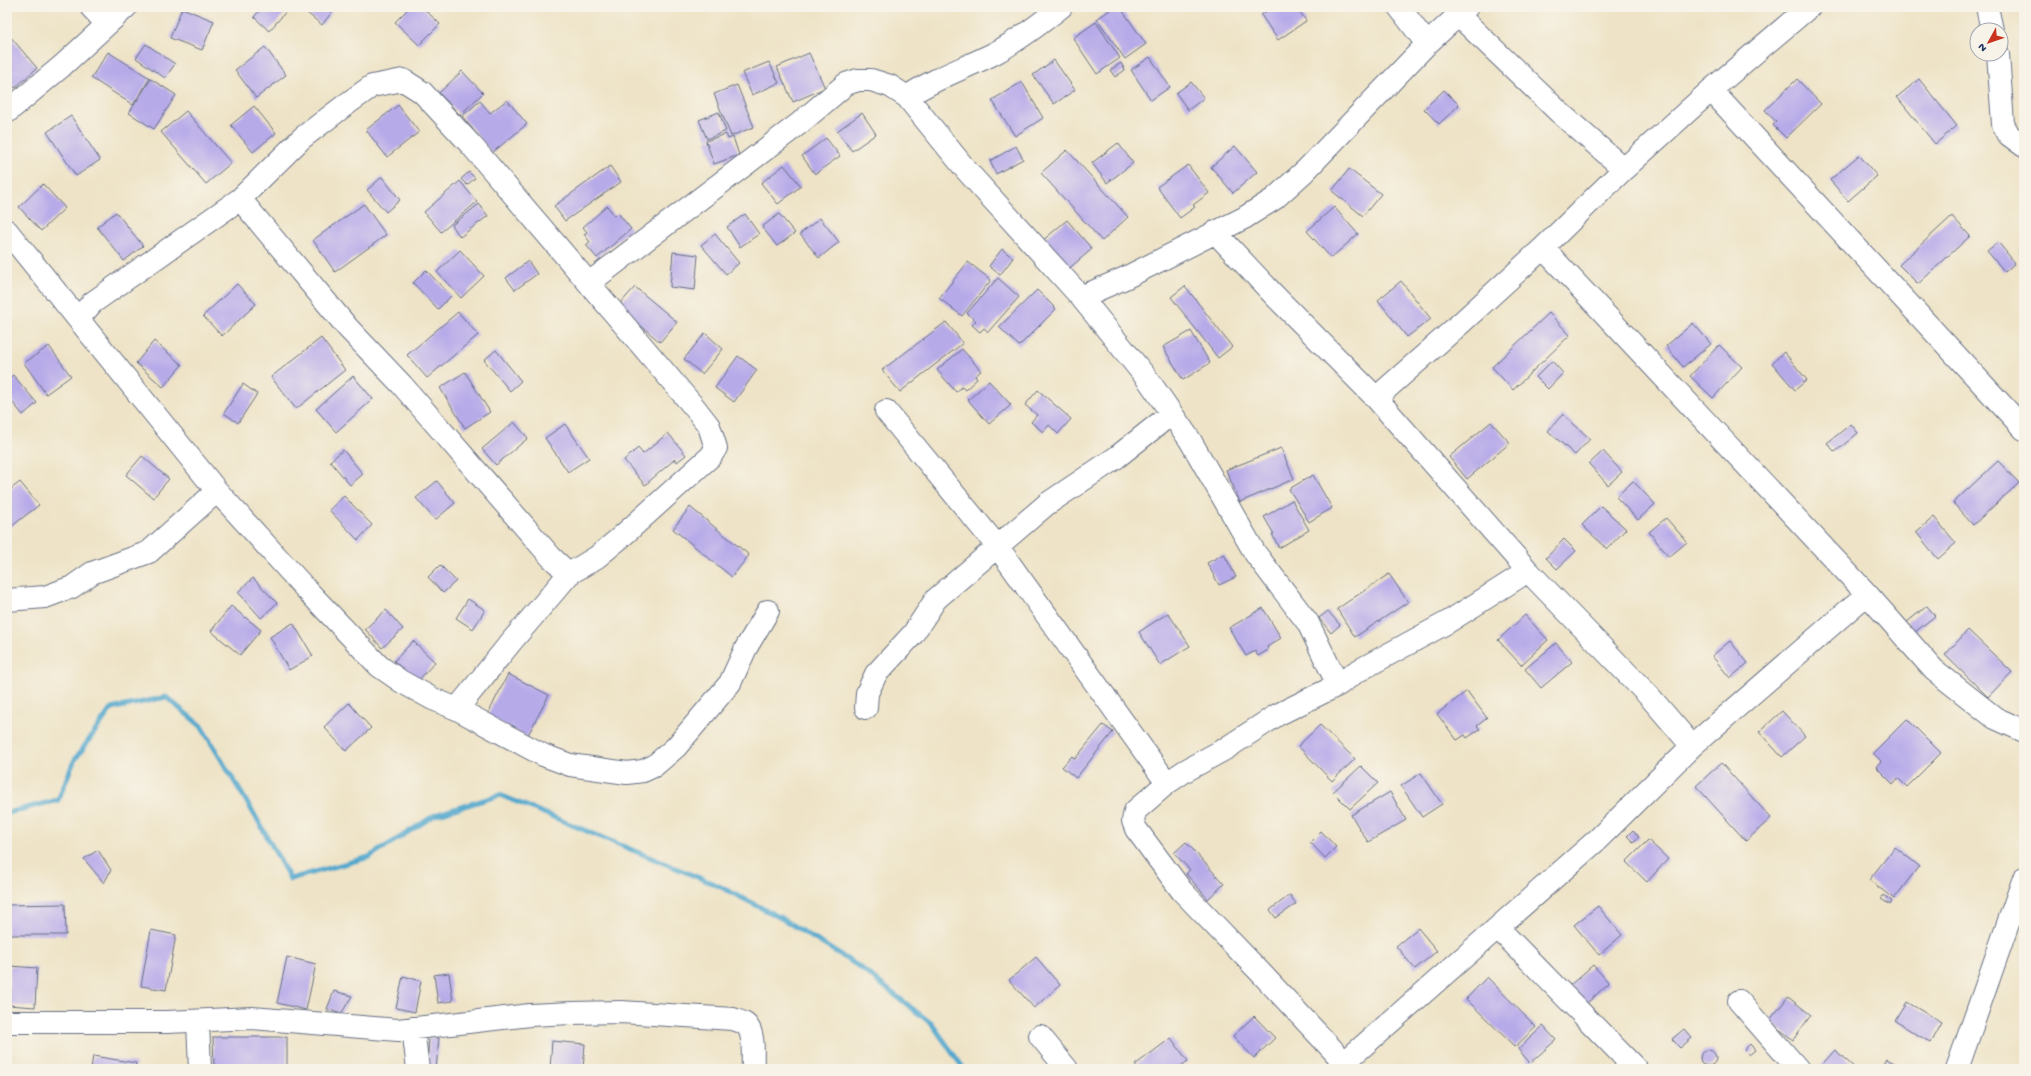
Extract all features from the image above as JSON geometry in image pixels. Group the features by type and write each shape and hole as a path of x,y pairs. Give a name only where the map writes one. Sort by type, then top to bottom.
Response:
{"street":[{"path":"91,7 106,23"},
{"path":"7,112 62,66 106,23 126,7"},
{"path":"907,97 921,87 996,52 1032,30 1061,7"},
{"path":"1398,7 1427,44"},
{"path":"1376,398 1543,248 1624,169 1711,90 1809,7"},
{"path":"1987,7 1990,22"},
{"path":"1081,297 1125,278 1244,218 1279,194 1305,171 1427,44 1462,11 1559,112 1624,169"},
{"path":"1999,62 2004,124 2009,136 2024,146"},
{"path":"78,319 92,303 240,199 302,138 372,86 403,80 422,92 472,146 700,414 709,426 716,448 711,456 620,538 597,557 569,574 511,642 457,709"},
{"path":"589,283 800,123 846,84 858,80 871,80 890,86 907,97 967,171 1081,297 1149,381 1190,440 1255,553 1308,623 1338,684"},
{"path":"1711,90 2024,429"},
{"path":"240,199 348,328 402,385 551,557 569,574"},
{"path":"7,231 217,491 305,588 379,666 402,682 433,699 457,709 544,755 570,765 628,773 643,771 654,766 676,747 730,684 746,648 768,611"},
{"path":"1215,232 1269,290 1376,398 1528,571 1650,697 1692,746"},
{"path":"1543,248 1867,594 1934,670 1995,718 2024,731"},
{"path":"886,411 997,546 1167,783"},
{"path":"866,708 867,693 876,674 913,634 936,600 1047,504 1117,457 1172,414"},
{"path":"7,600 45,597 72,587 92,573 149,552 217,491"},
{"path":"1528,571 1448,622 1356,672 1338,684 1277,715 1167,783 1135,811 1133,821 1136,829 1182,891 1259,971 1341,1065 1597,840 1692,746 1867,594"},
{"path":"1957,1069 2024,878"},
{"path":"1498,928 1636,1069"},
{"path":"1739,1001 1798,1069"},
{"path":"7,1022 198,1022 252,1018 383,1029 413,1028 530,1015 622,1012 733,1019 742,1022 748,1027 751,1038 753,1069"},
{"path":"198,1022 200,1069"},
{"path":"413,1028 418,1069"},
{"path":"1040,1036 1067,1069"}],"building":[{"path":"263,7 290,7 269,31 254,17"},
{"path":"311,7 334,7 322,25 306,12"},
{"path":"410,7 422,7 440,24 419,45 395,22"},
{"path":"1114,7 1120,7 1146,44 1125,59 1097,19"},
{"path":"1272,7 1297,7 1306,21 1278,40 1261,15"},
{"path":"182,8 214,21 202,50 170,38"},
{"path":"1096,22 1120,58 1097,74 1073,38"},
{"path":"9,35 37,68 15,88 7,79 7,37"},
{"path":"146,44 175,64 165,78 136,58"},
{"path":"265,47 286,75 256,98 235,70"},
{"path":"108,52 150,78 133,105 91,78"},
{"path":"809,53 825,88 793,102 777,67"},
{"path":"1150,57 1170,87 1151,100 1131,70"},
{"path":"1054,60 1075,90 1054,104 1033,75"},
{"path":"769,62 779,83 752,95 742,73"},
{"path":"1121,63 1125,70 1115,77 1110,70"},
{"path":"462,71 483,93 460,115 439,93"},
{"path":"151,79 176,95 154,129 129,113"},
{"path":"1797,79 1821,104 1786,138 1773,125 1776,122 1765,110"},
{"path":"1919,79 1957,126 1935,144 1897,97"},
{"path":"1022,82 1043,118 1015,136 992,100"},
{"path":"1191,82 1204,98 1188,110 1176,93"},
{"path":"737,85 754,127 731,136 714,94"},
{"path":"1444,90 1459,105 1439,124 1424,109"},
{"path":"507,100 527,124 492,153 462,116 480,101 490,113"},
{"path":"398,105 419,132 387,157 366,130"},
{"path":"254,106 276,133 253,152 231,125"},
{"path":"186,111 231,163 206,184 161,132"},
{"path":"719,112 726,131 707,139 699,120"},
{"path":"862,113 876,134 852,151 837,131"},
{"path":"71,116 100,160 76,176 47,132"},
{"path":"726,134 728,139 733,137 739,155 714,164 706,141"},
{"path":"826,138 840,156 815,174 802,156"},
{"path":"1118,143 1133,163 1107,183 1092,163"},
{"path":"1016,146 1023,159 996,174 990,161"},
{"path":"1235,146 1257,172 1233,193 1211,167"},
{"path":"1067,150 1128,217 1102,241 1041,173"},
{"path":"1859,155 1877,176 1848,201 1830,180"},
{"path":"784,165 801,186 778,204 761,183"},
{"path":"1188,165 1209,193 1193,205 1195,207 1180,218 1157,187"},
{"path":"610,166 621,182 565,221 554,206"},
{"path":"1349,169 1381,194 1363,216 1332,191"},
{"path":"469,172 475,178 467,185 461,179"},
{"path":"382,177 400,200 386,212 367,190"},
{"path":"460,181 477,202 441,232 424,212"},
{"path":"43,184 65,208 41,231 19,207"},
{"path":"364,204 386,235 335,272 313,240"},
{"path":"479,204 488,216 460,237 452,225"},
{"path":"607,206 615,216 618,213 631,229 597,258 586,245 590,242 584,234 587,232 583,227"},
{"path":"1334,207 1358,234 1331,258 1307,231"},
{"path":"116,212 143,246 124,261 97,227"},
{"path":"745,214 759,234 740,247 727,227"},
{"path":"779,214 795,233 777,246 762,227"},
{"path":"1952,216 1970,236 1918,284 1899,265"},
{"path":"820,218 839,242 819,258 800,234"},
{"path":"1067,220 1092,249 1066,271 1041,242"},
{"path":"715,234 739,263 726,274 701,245"},
{"path":"1998,242 2015,263 2005,272 1987,251"},
{"path":"2024,244 2024,255 2019,252"},
{"path":"1002,249 1013,258 1000,275 989,266"},
{"path":"460,250 484,276 461,298 437,272"},
{"path":"673,252 698,255 695,290 670,287"},
{"path":"528,261 537,274 515,290 506,278"},
{"path":"968,262 991,280 962,316 939,298"},
{"path":"426,270 451,296 438,309 413,283"},
{"path":"998,278 1019,297 988,332 984,328 980,332 972,325 976,321 967,313"},
{"path":"1401,281 1431,319 1407,337 1378,300"},
{"path":"237,284 256,304 222,336 203,316"},
{"path":"1185,286 1232,347 1218,358 1171,297"},
{"path":"635,287 677,322 660,342 618,306"},
{"path":"1037,290 1056,309 1019,346 999,327"},
{"path":"458,312 478,335 427,378 407,355"},
{"path":"1549,313 1570,335 1513,390 1492,367"},
{"path":"946,322 963,343 900,392 882,370"},
{"path":"1693,323 1711,344 1683,367 1666,346"},
{"path":"1191,331 1210,363 1183,380 1163,347"},
{"path":"705,333 723,349 702,374 684,359"},
{"path":"321,338 345,370 296,409 271,377"},
{"path":"154,341 182,365 163,387 136,363"},
{"path":"1719,345 1742,367 1713,398 1690,376"},
{"path":"49,346 71,376 46,394 24,363"},
{"path":"962,349 981,371 975,376 977,379 965,390 962,387 956,392 937,370"},
{"path":"496,350 521,381 510,391 484,360"},
{"path":"1784,352 1807,380 1795,390 1772,363"},
{"path":"738,356 757,370 734,402 715,388"},
{"path":"1552,361 1563,373 1548,389 1536,377"},
{"path":"465,372 490,412 465,428 440,388"},
{"path":"13,375 37,403 23,415 7,396 7,381"},
{"path":"353,376 373,399 336,432 316,409"},
{"path":"989,381 1011,405 989,424 968,400"},
{"path":"243,384 257,394 238,423 224,413"},
{"path":"1038,390 1071,419 1058,434 1049,425 1043,432 1031,422 1037,415 1025,405"},
{"path":"1563,414 1590,439 1575,455 1548,431"},
{"path":"514,422 528,438 496,465 482,449"},
{"path":"1491,422 1510,443 1467,479 1449,457"},
{"path":"565,424 589,458 568,472 545,438"},
{"path":"1851,424 1858,433 1835,452 1827,443"},
{"path":"668,433 686,455 677,462 675,459 645,485 624,460 638,448 643,454"},
{"path":"1281,448 1294,479 1240,502 1226,470"},
{"path":"343,450 363,474 350,485 330,461"},
{"path":"1603,451 1622,472 1608,485 1589,464"},
{"path":"142,456 169,479 153,498 126,475"},
{"path":"1998,461 2019,483 1973,525 1953,503"},
{"path":"1313,475 1332,508 1309,522 1289,489"},
{"path":"437,481 455,503 435,520 416,498"},
{"path":"1633,481 1655,504 1638,520 1616,497"},
{"path":"20,482 39,505 7,530 7,492"},
{"path":"344,496 372,525 358,540 329,510"},
{"path":"1292,500 1309,530 1279,548 1272,534 1274,534 1264,517"},
{"path":"1601,506 1626,529 1607,549 1582,525"},
{"path":"690,507 749,555 732,577 673,529"},
{"path":"1934,517 1956,543 1938,559 1916,532"},
{"path":"1666,518 1687,542 1669,557 1649,532"},
{"path":"1564,539 1576,551 1557,569 1546,558"},
{"path":"1224,554 1236,577 1219,585 1207,563"},
{"path":"440,565 456,581 443,593 428,577"},
{"path":"1389,574 1408,602 1355,637 1337,609"},
{"path":"253,578 277,603 261,618 238,592"},
{"path":"468,599 485,610 473,629 456,618"},
{"path":"231,606 261,630 240,655 211,631"},
{"path":"1927,606 1935,616 1915,632 1907,622"},
{"path":"1263,608 1281,638 1267,647 1268,650 1258,656 1255,651 1246,656 1229,628"},
{"path":"386,610 403,629 382,648 365,629"},
{"path":"1328,611 1340,625 1331,633 1319,618"},
{"path":"1168,613 1190,646 1160,665 1139,632"},
{"path":"1525,615 1548,640 1521,665 1498,640"},
{"path":"293,623 313,656 289,670 270,637"},
{"path":"1968,630 2012,672 1988,697 1945,655"},
{"path":"413,641 435,662 417,682 394,661"},
{"path":"1730,641 1748,663 1730,678 1712,656"},
{"path":"1556,643 1572,662 1541,688 1525,669"},
{"path":"508,674 549,695 527,737 487,716"},
{"path":"1467,691 1487,718 1477,726 1480,729 1467,738 1465,735 1457,740 1437,714"},
{"path":"349,703 371,728 346,751 324,727"},
{"path":"1782,711 1805,736 1782,757 1759,732"},
{"path":"1907,719 1941,753 1907,787 1898,778 1893,784 1876,767 1881,761 1873,753"},
{"path":"1103,725 1113,732 1076,778 1062,767 1072,756 1075,759"},
{"path":"1320,725 1355,759 1332,781 1298,746"},
{"path":"1721,763 1771,818 1746,841 1696,786"},
{"path":"1361,766 1378,783 1350,809 1333,792"},
{"path":"1421,773 1442,804 1422,817 1401,786"},
{"path":"1390,792 1406,820 1368,842 1351,815"},
{"path":"1633,830 1639,837 1633,842 1627,836"},
{"path":"1321,831 1336,847 1325,858 1310,842"},
{"path":"1648,840 1668,859 1647,882 1626,862"},
{"path":"1186,842 1224,884 1208,899 1186,874 1190,870 1174,853"},
{"path":"1895,847 1919,866 1894,899 1869,880"},
{"path":"98,850 111,870 104,883 84,859"},
{"path":"1290,895 1296,904 1276,918 1270,910"},
{"path":"1883,895 1892,901 1890,905 1881,899"},
{"path":"65,904 66,935 7,935 7,905"},
{"path":"1598,906 1622,935 1599,955 1574,925"},
{"path":"1418,928 1437,951 1415,969 1396,946"},
{"path":"151,930 176,935 166,990 141,986"},
{"path":"287,957 316,964 306,1010 277,1003"},
{"path":"1036,957 1060,985 1034,1008 1009,980"},
{"path":"1593,965 1609,983 1586,1004 1569,986"},
{"path":"10,966 37,968 35,1007 8,1005"},
{"path":"449,973 453,1001 438,1003 434,975"},
{"path":"403,976 421,981 415,1012 396,1008"},
{"path":"1487,977 1536,1027 1515,1047 1466,999"},
{"path":"334,991 352,996 341,1014 327,1009"},
{"path":"1788,997 1811,1015 1793,1040 1769,1021"},
{"path":"1907,1002 1942,1023 1931,1043 1895,1021"},
{"path":"1254,1016 1275,1038 1254,1058 1233,1036"},
{"path":"1543,1026 1556,1040 1530,1063 1518,1049"},
{"path":"1684,1029 1692,1038 1680,1048 1672,1039"},
{"path":"213,1037 287,1037 287,1069 214,1069"},
{"path":"429,1037 439,1038 436,1069 427,1069"},
{"path":"1171,1038 1188,1061 1177,1069 1138,1069 1135,1065"},
{"path":"552,1041 585,1044 583,1069 550,1069"},
{"path":"1750,1044 1755,1050 1749,1055 1744,1050"},
{"path":"1708,1050 1715,1055 1716,1058 1711,1065 1708,1066 1701,1061 1700,1058 1705,1051"},
{"path":"1835,1050 1856,1069 1818,1069"},
{"path":"93,1056 136,1063 135,1069 91,1069"},
{"path":"1887,1059 1905,1069 1881,1069"}],"waterway":[{"path":"7,813 58,800 74,761 111,709 166,697 201,726 260,824 290,879 369,857 435,815 500,795 719,886 781,918 858,966 932,1024 964,1069"}]}
